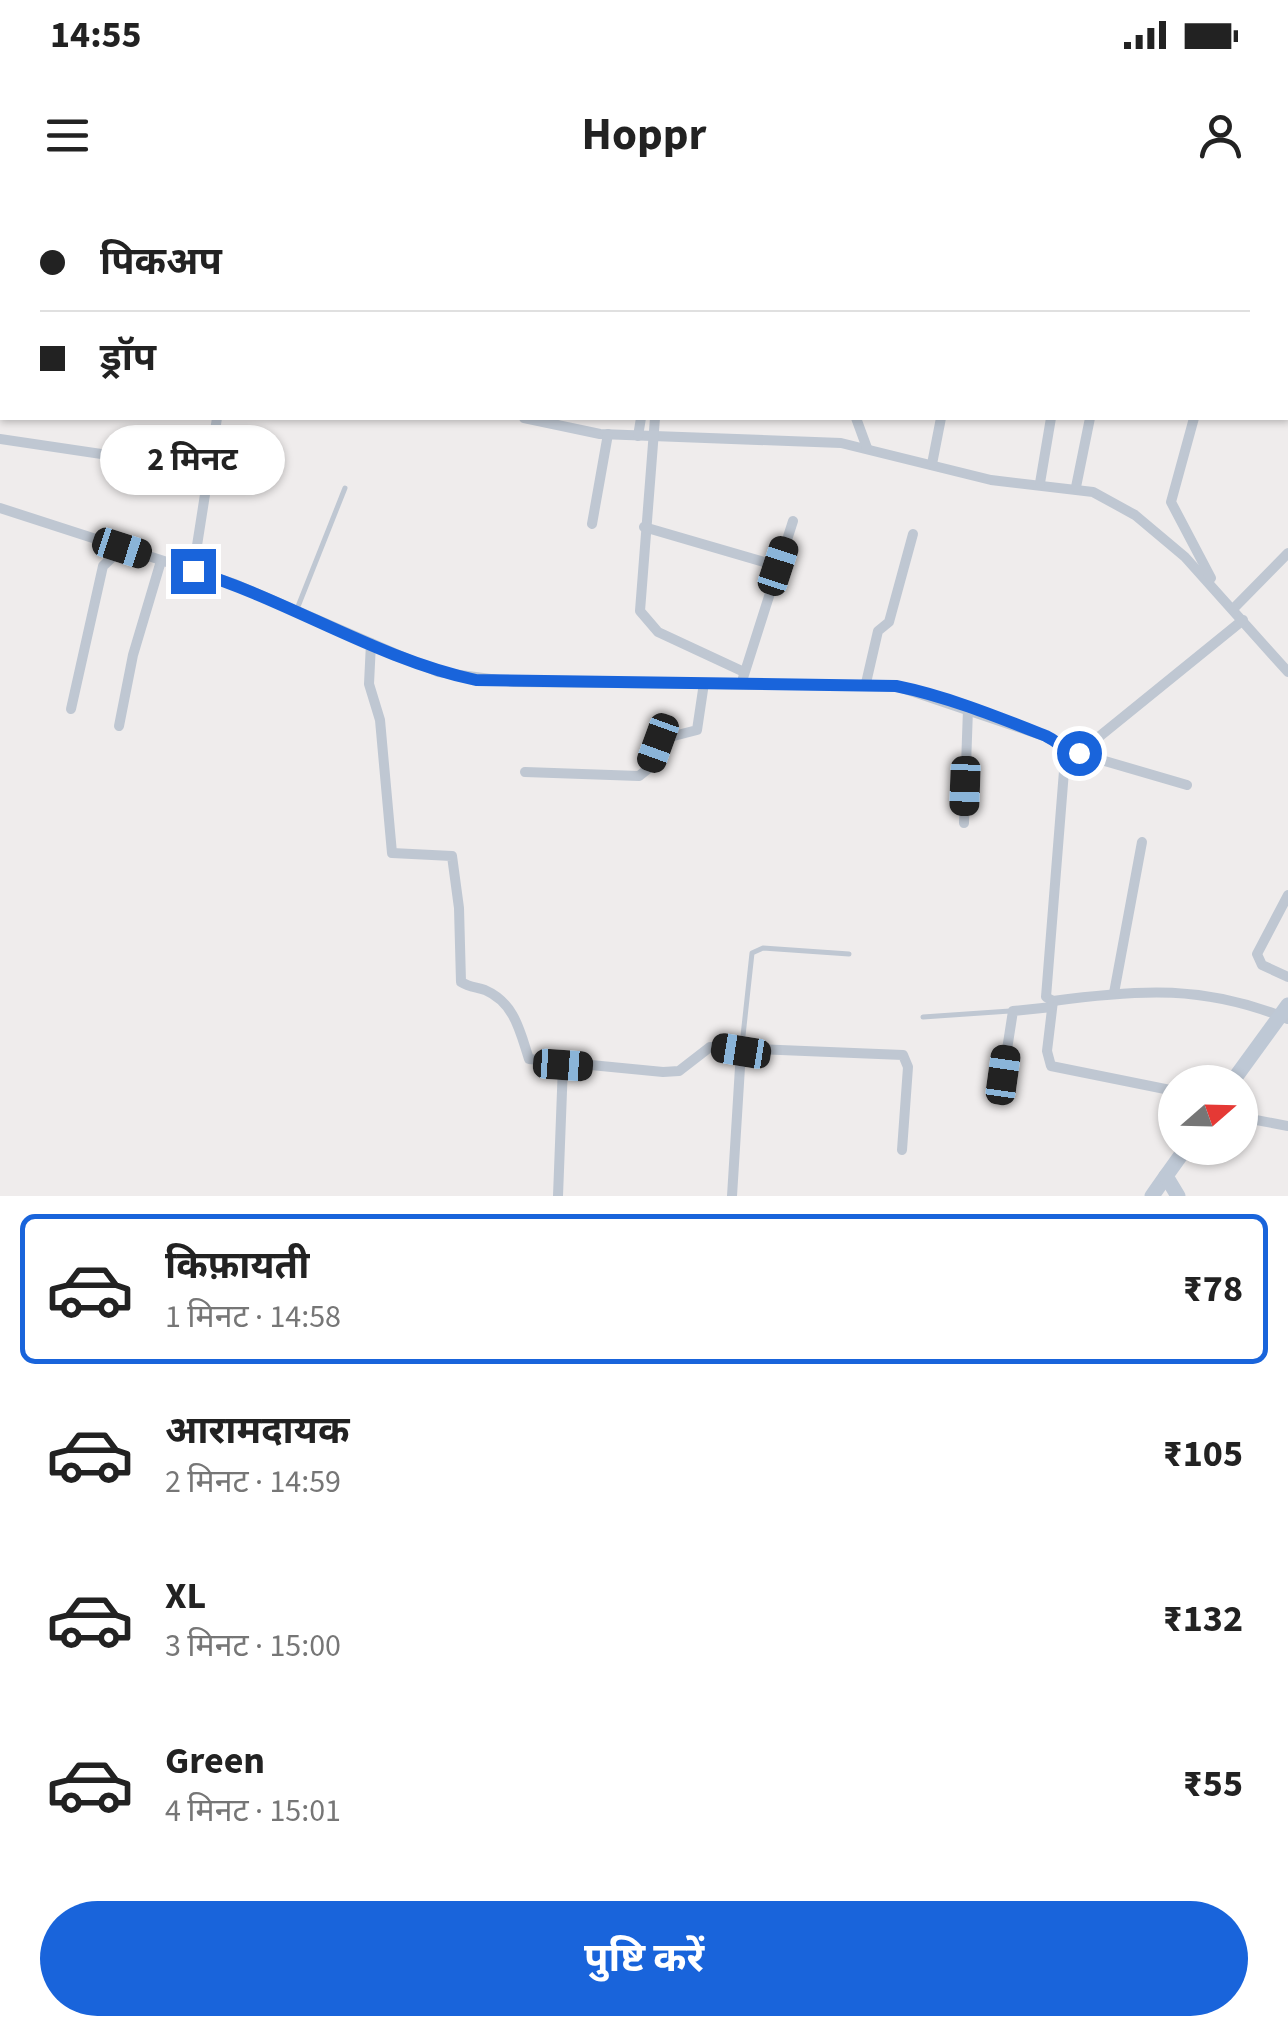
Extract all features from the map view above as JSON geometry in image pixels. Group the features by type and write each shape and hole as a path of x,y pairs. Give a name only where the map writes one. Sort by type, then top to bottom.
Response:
{"main road":[{"path":"1245,1065 1285,1013"},
{"path":"1152,1196 1174,1165"},
{"path":"1166,1176 1178,1196"}],"street":[{"path":"193,571 217,420"},
{"path":"642,420 646,437 639,599 643,619 658,632 743,677 766,684 866,683 912,689 1044,736 1063,751 1187,786"},
{"path":"646,437 654,420"},
{"path":"857,420 867,448"},
{"path":"932,464 941,420"},
{"path":"1040,483 1051,420"},
{"path":"1076,487 1090,420"},
{"path":"1193,420 1171,502 1217,588"},
{"path":"552,421 608,434 814,442 867,448 991,480 1076,487 1135,514 1217,588 1288,672"},
{"path":"592,524 608,434"},
{"path":"0,439 210,470"},
{"path":"0,508 297,609 438,672 476,680 704,683 743,677"},
{"path":"743,677 793,522"},
{"path":"644,527 778,566"},
{"path":"866,683 879,630 890,622 912,534"},
{"path":"71,709 103,566 122,548"},
{"path":"1234,608 1288,553"},
{"path":"119,726 133,655 161,561"},
{"path":"1079,753 1243,620"},
{"path":"371,643 369,684 380,720 392,853 452,856 460,908 461,982 490,993 508,1009 520,1026 532,1062 674,1072 704,1048 903,1056 908,1067 902,1150"},
{"path":"525,772 639,776 649,768 662,738 697,730 704,683"},
{"path":"964,823 968,709"},
{"path":"1063,751 1063,800 1044,991 1053,1004 1048,1051 1051,1066 1158,1088"},
{"path":"1114,992 1142,842"},
{"path":"1288,895 1257,954 1262,965 1288,977"},
{"path":"1003,1075 1013,1011 1114,992 1218,995 1285,1013"},
{"path":"732,1196 741,1051"},
{"path":"558,1196 563,1065"},
{"path":"1258,1120 1288,1126"}],"lane":[{"path":"297,609 346,488"},
{"path":"741,1051 752,953 763,948 849,954"},
{"path":"923,1017 1013,1011"}],"route":[{"path":"193,571 279,601 438,672 476,680 833,682 896,686 946,700 1044,736 1063,751 1079,753"}]}
